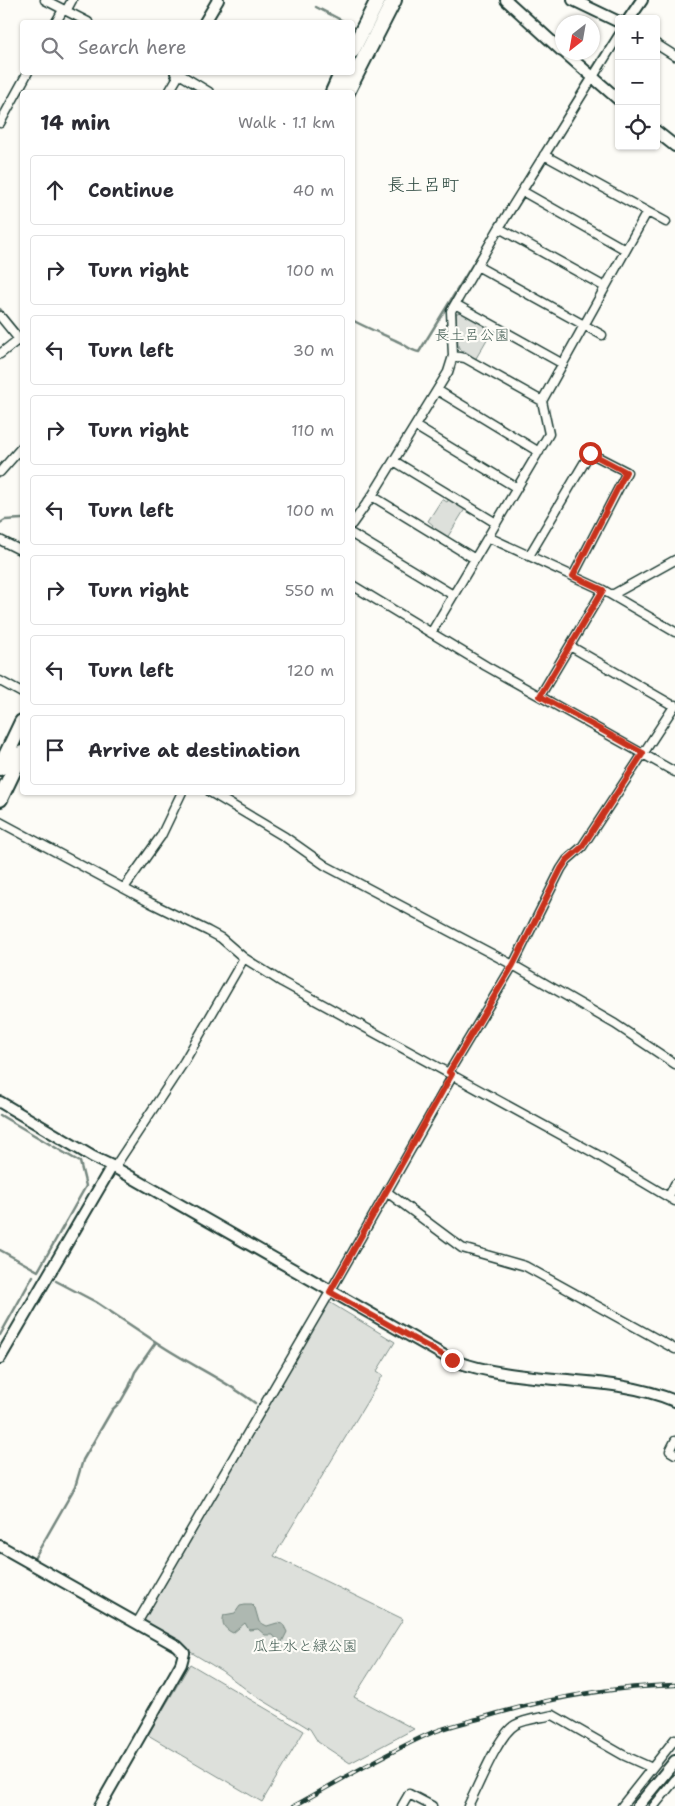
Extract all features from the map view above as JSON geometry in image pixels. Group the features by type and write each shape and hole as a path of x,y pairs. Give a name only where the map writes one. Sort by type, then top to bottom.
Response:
{"highway":[{"path":"355,45 378,0"},
{"path":"348,90 394,0"},
{"path":"334,90 341,75"},
{"path":"0,768 20,726"},
{"path":"0,798 20,757"}],"street":[{"path":"46,0 84,20"},
{"path":"57,20 72,0"},
{"path":"506,0 555,45"},
{"path":"573,0 615,20"},
{"path":"632,15 642,0"},
{"path":"206,20 214,1"},
{"path":"355,520 372,496 448,372 454,356 451,311 499,228 615,41"},
{"path":"660,46 675,55"},
{"path":"572,60 615,97"},
{"path":"0,123 26,75"},
{"path":"170,90 176,75"},
{"path":"180,75 206,90"},
{"path":"660,133 675,146"},
{"path":"544,155 666,222"},
{"path":"522,191 626,250"},
{"path":"431,633 549,434 542,401 647,212"},
{"path":"499,228 605,287"},
{"path":"477,266 602,335"},
{"path":"455,304 562,364"},
{"path":"0,316 20,340"},
{"path":"0,354 20,342"},
{"path":"454,356 465,358 542,401"},
{"path":"437,390 539,452"},
{"path":"416,426 517,488"},
{"path":"1,467 20,449"},
{"path":"529,556 590,453 626,472 573,576"},
{"path":"394,461 496,523"},
{"path":"372,496 475,559"},
{"path":"355,536 453,595"},
{"path":"488,538 603,590 675,632"},
{"path":"0,540 20,550"},
{"path":"612,595 675,560"},
{"path":"355,587 486,666 675,772"},
{"path":"540,696 603,590"},
{"path":"136,1623 387,1192 513,965 567,860 582,847 675,705 570,646"},
{"path":"0,681 20,692"},
{"path":"124,888 161,836 181,795"},
{"path":"215,795 285,837 326,866 513,965 616,1024 675,1064"},
{"path":"0,822 221,938 244,958 282,982 635,1175 672,1198 675,1184"},
{"path":"0,1358 113,1167 184,1062 244,958"},
{"path":"0,1102 435,1352 468,1367 498,1373 629,1387 675,1401"},
{"path":"387,1192 462,1248 525,1266 675,1348"},
{"path":"675,1441 670,1451 675,1454"},
{"path":"0,1546 136,1623 157,1630 184,1653 183,1658 100,1806"},
{"path":"468,1806 502,1739 510,1729 520,1722 553,1715 623,1755 652,1768"},
{"path":"622,1806 675,1739"},
{"path":"638,1806 675,1761"},
{"path":"654,1806 672,1788 675,1780"},
{"path":"402,1806 409,1794 432,1806"}],"green space":[{"name":"長土呂公園","path":"461,311 493,329 475,360 463,350 462,353 458,346 456,314"},
{"path":"442,499 447,502 449,499 465,509 447,538 431,528 433,525 428,521"},
{"name":"瓜生水と緑公園","path":"329,1302 395,1342 377,1371 383,1375 274,1556 403,1619 354,1697 414,1729 350,1763 318,1742 310,1729 251,1693 222,1671 141,1622"},
{"path":"190,1664 304,1731 262,1802 148,1735"}],"shaded area":[{"path":"252,1605 255,1608 259,1622 267,1626 277,1623 283,1624 287,1632 281,1644 283,1648 273,1635 265,1635 258,1629 249,1630 245,1623 233,1633 225,1628 223,1623 224,1615 235,1613 240,1606"}],"waterway":[{"path":"625,15 635,0"},
{"path":"316,7 341,20"},
{"path":"592,69 615,33"},
{"path":"355,321 419,352 585,81"},
{"path":"0,309 20,334"},
{"path":"0,523 5,520 20,519"},
{"path":"0,1115 80,1162 86,1186 38,1271 0,1250"},
{"path":"0,1335 33,1276"},
{"path":"56,1281 96,1302 156,1342"},
{"path":"35,1557 75,1487 83,1460 112,1410 121,1401 135,1372 156,1342 231,1386 255,1403"}],"railway":[{"path":"294,1806 396,1750 443,1729 575,1695 624,1688 675,1685"}],"district":[{"name":"長土呂町","path":"423,185"}],"route":[{"path":"452,1360 330,1292 452,1074 449,1072 513,965 561,869 567,860 582,847 643,753 540,696 603,590 573,576 626,472 590,453"}]}
